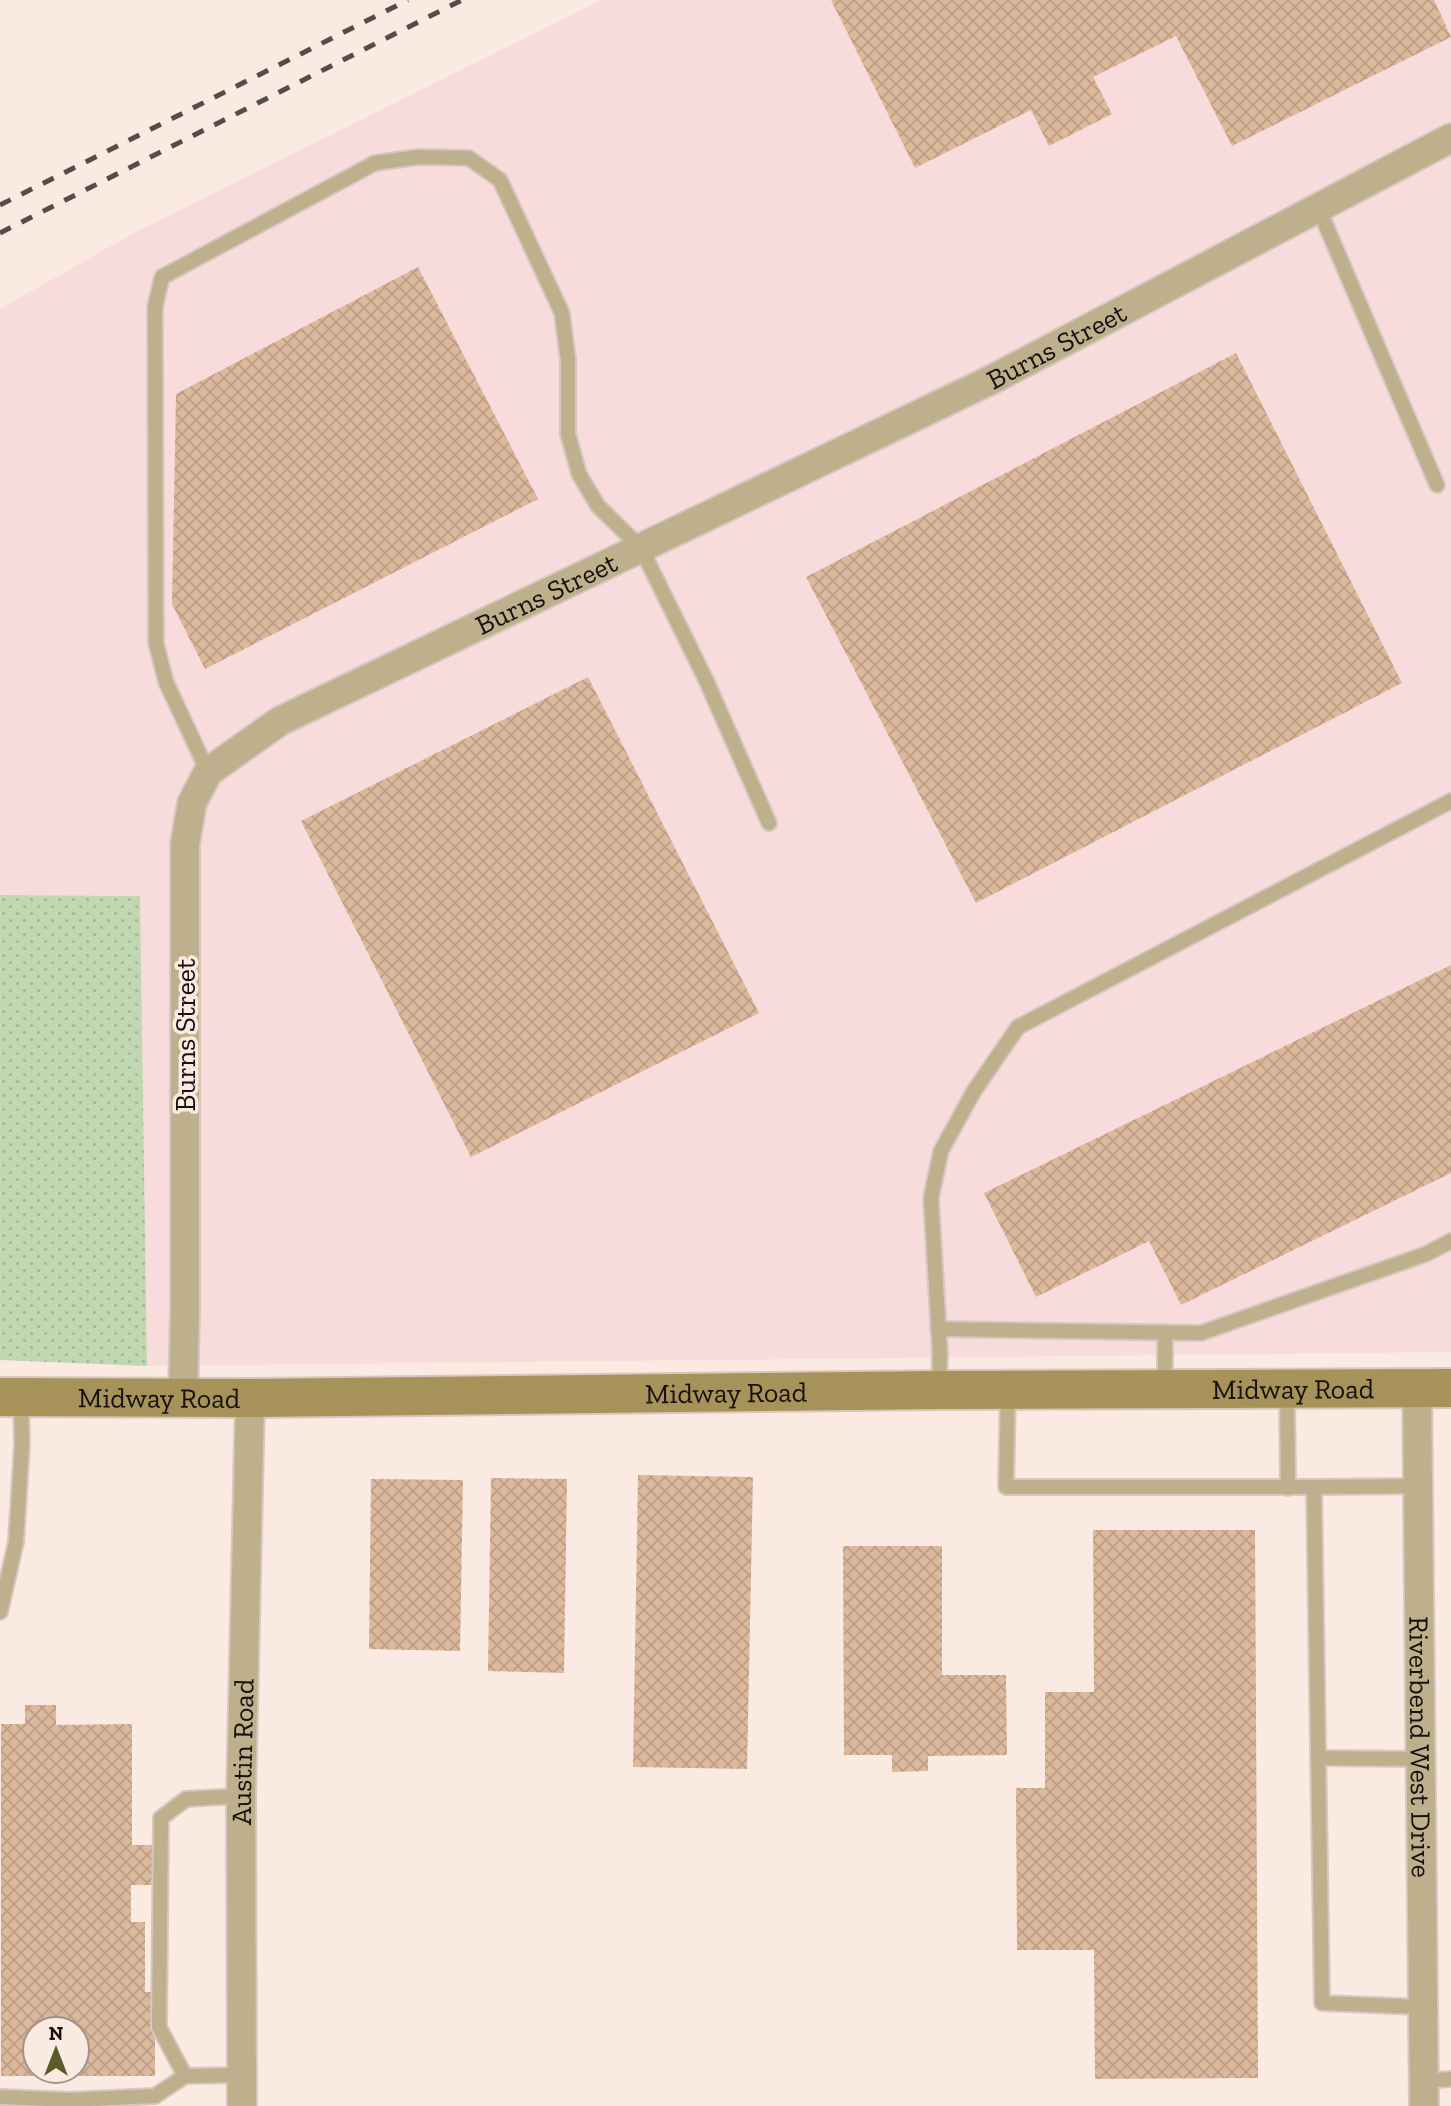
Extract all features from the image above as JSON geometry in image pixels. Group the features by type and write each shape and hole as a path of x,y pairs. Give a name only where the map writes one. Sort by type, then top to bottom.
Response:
{"main road":[{"name":"Midway Road","path":"10,1398 1434,1388"}],"street":[{"name":"Burns Street","path":"183,1397 185,844 191,803 208,772 280,720 993,379 1451,138"},
{"name":"Riverbend West Drive","path":"1433,2089 1422,2007 1418,1486 1434,1388"},
{"name":"Austin Road","path":"242,2106 241,1796 250,1398"}],"lane":[{"path":"208,772 166,682 156,643 155,307 162,277 375,163 418,157 469,158 500,180 562,313 568,360 568,434 579,474 598,506 641,548 706,680 769,823"},
{"path":"1318,207 1437,485"},
{"path":"939,1390 939,1329 930,1198 942,1151 974,1091 1018,1027 1451,801"},
{"path":"939,1329 1202,1333 1426,1254 1451,1241"},
{"path":"1165,1333 1165,1389"},
{"path":"1287,1388 1288,1488"},
{"path":"1008,1390 1006,1487 1418,1486"},
{"path":"0,1612 16,1542 22,1444 10,1398"},
{"path":"1314,1487 1322,2003 1422,2007"},
{"path":"1318,1758 1420,1759"},
{"path":"185,2076 159,2026 161,1818 186,1799 241,1796"},
{"path":"0,2097 70,2100 155,2096 185,2076 241,2075"}],"shaded area":[{"path":"601,0 1451,0 1451,1352 147,1366 140,896 0,895 0,309 132,234"}],"green space":[{"path":"0,895 140,896 147,1366 0,1360"}],"building":[{"path":"831,0 1434,0 1451,37 1232,146 1176,36 1093,77 1112,114 1049,146 1031,110 915,168"},
{"path":"418,267 538,499 205,669 172,604 176,394"},
{"path":"1236,353 1402,683 976,903 806,577"},
{"path":"588,677 759,1013 471,1157 301,821"},
{"path":"1451,965 1451,1173 1181,1305 1149,1241 1036,1297 984,1193"},
{"path":"638,1475 753,1477 747,1769 633,1767"},
{"path":"491,1478 567,1479 564,1673 488,1671"},
{"path":"371,1479 463,1480 460,1651 369,1649"},
{"path":"1093,1530 1255,1530 1258,2078 1095,2079 1094,1950 1017,1950 1016,1788 1045,1788 1045,1692 1094,1692"},
{"path":"843,1546 942,1546 942,1675 1006,1675 1007,1755 928,1756 928,1771 892,1772 892,1755 844,1755"},
{"path":"25,1705 56,1705 56,1725 132,1724 132,1845 155,1845 155,1885 131,1885 131,1922 145,1922 145,1992 155,1992 155,2076 91,2076 91,2015 21,2015 21,2076 1,2076 1,1724 25,1724"}],"railway":[{"path":"0,205 408,0"},
{"path":"0,233 462,0"}]}
